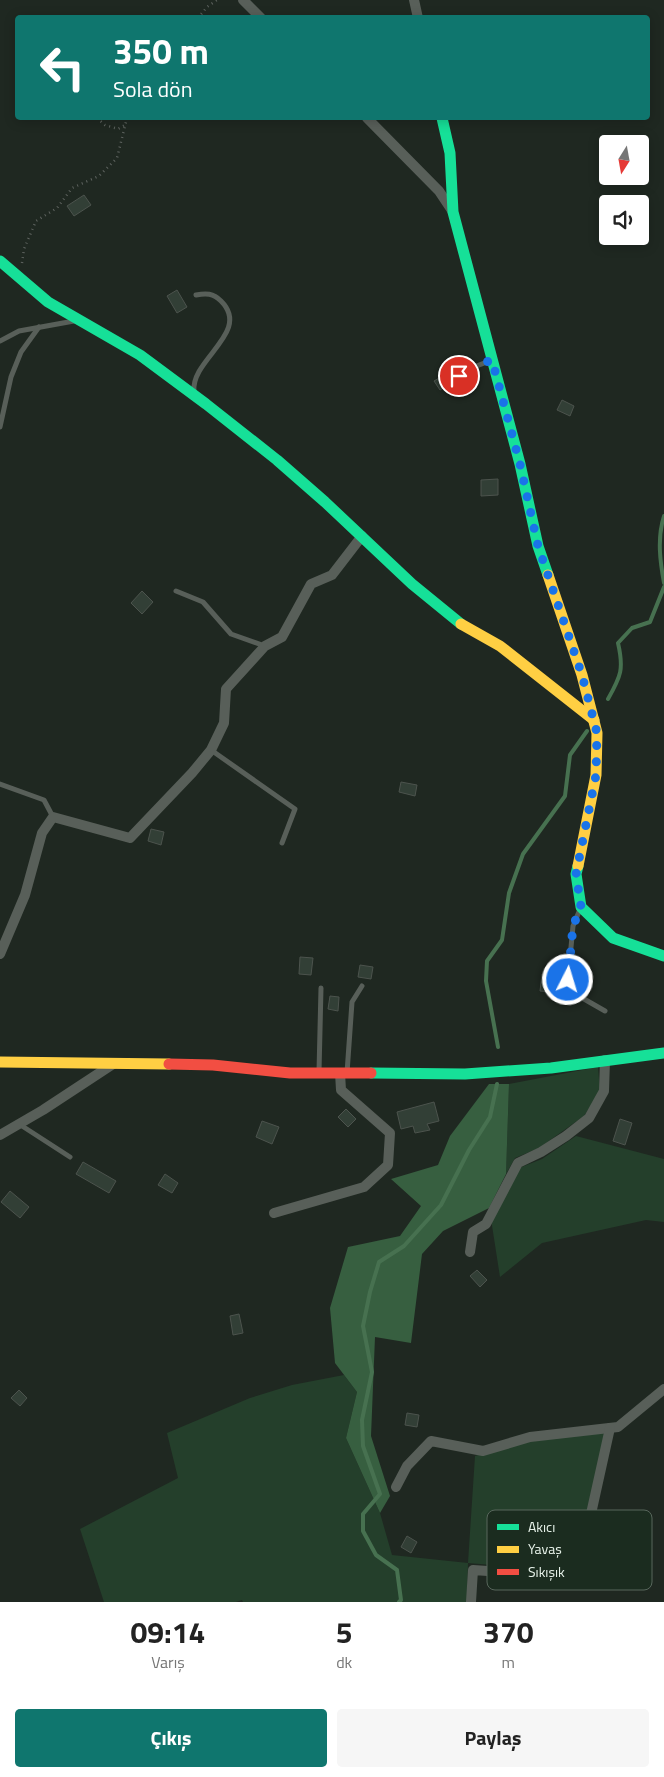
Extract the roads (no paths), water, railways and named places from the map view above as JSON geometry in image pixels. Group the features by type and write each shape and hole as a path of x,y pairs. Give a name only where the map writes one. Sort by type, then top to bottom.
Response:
{"street":[{"path":"243,0 258,15"},
{"path":"414,0 417,15"},
{"path":"369,120 438,191 453,212"},
{"path":"442,120 450,153 453,212 520,464 538,546 582,675 597,733 596,775 576,874 581,907 612,938 664,956"},
{"path":"0,261 48,302 140,355 277,460 362,536 412,584 457,622 500,646 594,720"},
{"path":"0,954 25,895 42,833 53,817 130,838 192,773 211,750 224,724 226,689 265,646 282,637 311,584 332,575 362,536"},
{"path":"0,1062 213,1065 290,1073 465,1074 551,1068 664,1053"},
{"path":"470,1252 474,1232 486,1224 518,1163 541,1152 589,1118 604,1091 605,1060"},
{"path":"0,1135 114,1064"},
{"path":"274,1213 364,1187 388,1165 390,1133 341,1090 344,1073"},
{"path":"396,1487 407,1466 431,1441 483,1451 530,1437 618,1427 664,1389"},
{"path":"592,1510 610,1428"},
{"path":"471,1602 473,1570 487,1571"}],"lane":[{"path":"194,396 193,383 196,376 226,336 230,319 227,307 219,299 207,293 196,295"},
{"path":"0,341 19,331 79,320"},
{"path":"0,427 12,377 21,352 39,327"},
{"path":"459,376 474,366 492,360"},
{"path":"176,591 204,602 231,634 265,646"},
{"path":"211,750 295,809 282,844"},
{"path":"0,784 44,800 53,817"},
{"path":"581,907 573,926 568,980 584,999 605,1011"},
{"path":"344,1073 352,1002 362,986"},
{"path":"319,1073 322,988"},
{"path":"19,1124 70,1157"}],"waterway":[{"path":"664,516 660,541 660,558 664,583"},
{"path":"608,699 620,672 621,659 618,643 632,628 650,622 664,587"},
{"path":"498,1047 486,981 487,961 502,940 509,893 523,854 565,796 570,755 587,731"},
{"path":"399,1602 401,1600 397,1570 376,1555 363,1531 363,1514 380,1494 363,1446 362,1420 372,1372 363,1326 379,1262 404,1246 441,1205 469,1150 490,1117 497,1084"}]}
